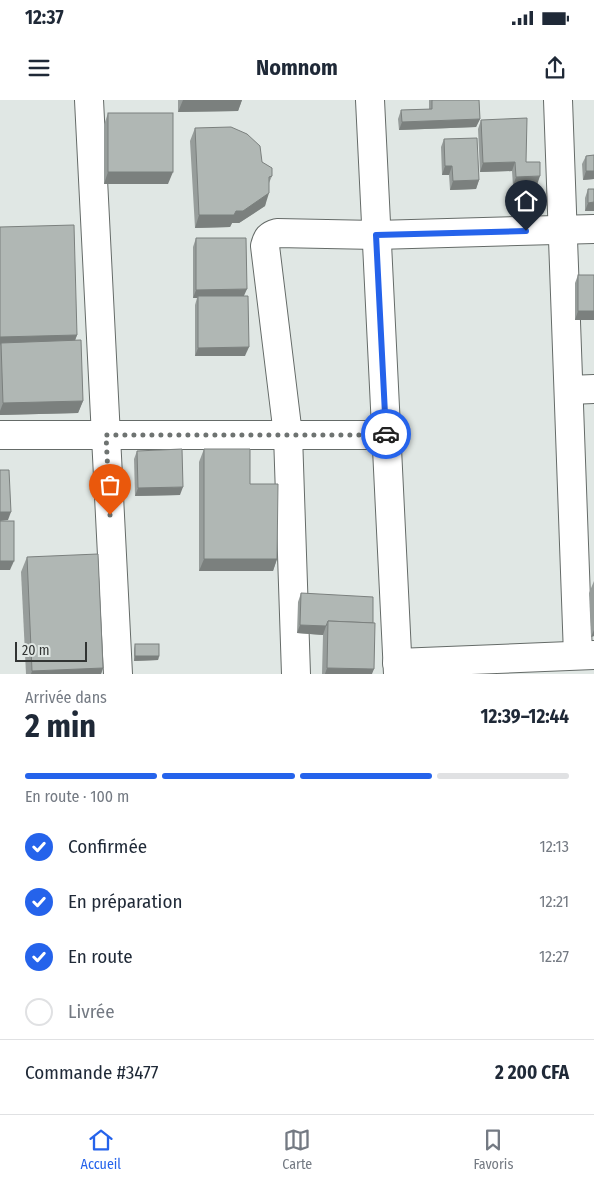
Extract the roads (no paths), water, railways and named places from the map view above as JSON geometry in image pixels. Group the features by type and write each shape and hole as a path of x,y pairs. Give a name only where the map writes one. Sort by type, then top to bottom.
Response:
{"street":[{"path":"89,100 118,674"},
{"path":"370,100 398,669 586,655 581,390 563,230 558,100"},
{"path":"296,674 288,435 265,246 267,238 271,234 277,233 376,235 594,229"},
{"path":"0,435 386,435"}]}
